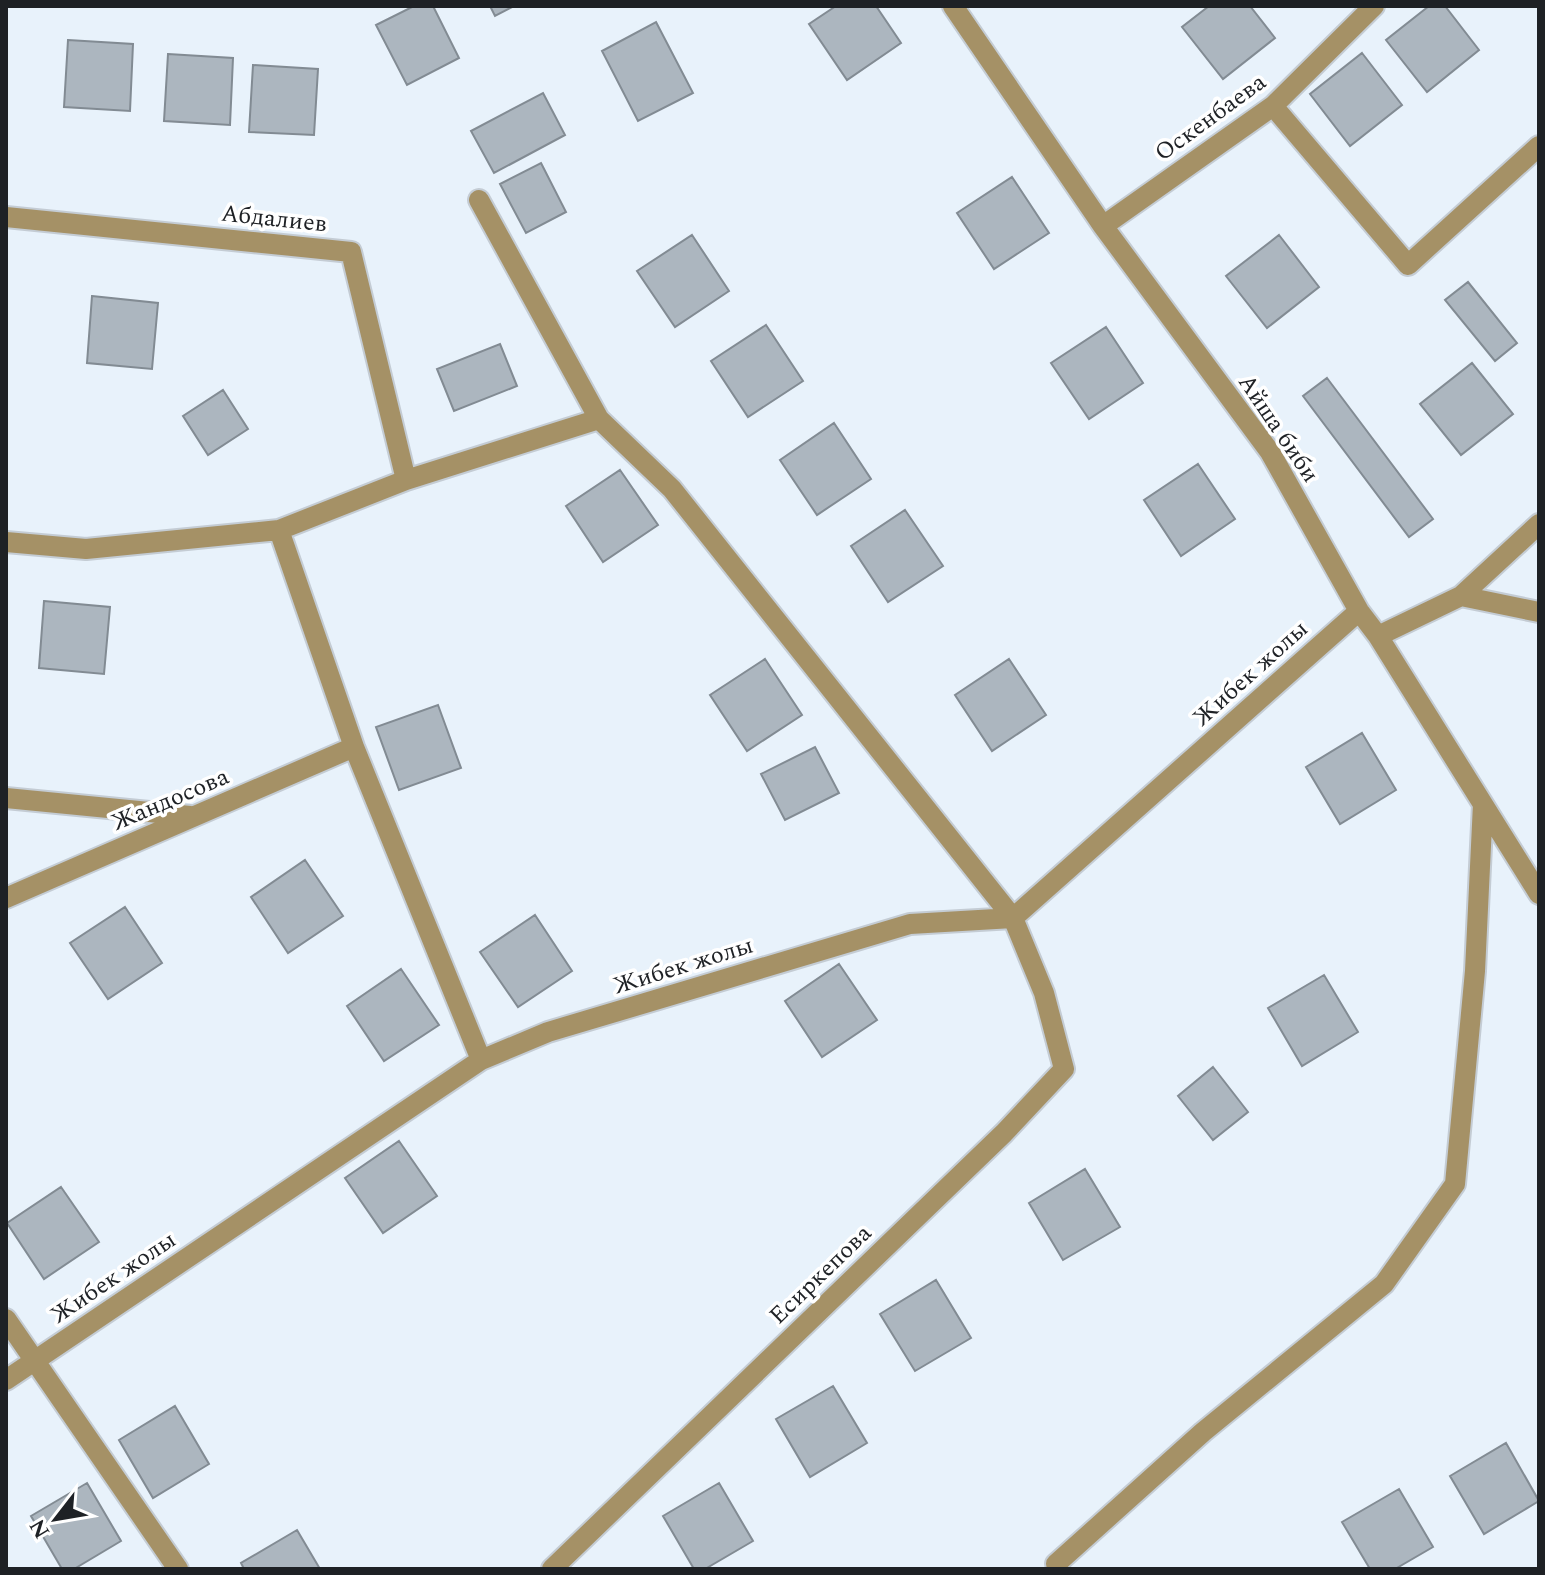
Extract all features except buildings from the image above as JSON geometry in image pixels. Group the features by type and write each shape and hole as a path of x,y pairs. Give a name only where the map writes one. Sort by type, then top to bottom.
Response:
{"street":[{"name":"Айша биби","path":"953,6 1103,226 1270,452 1359,611 1378,636 1539,894"},
{"name":"Оскенбаева","path":"1103,226 1273,106 1374,6"},
{"path":"1273,106 1408,265 1539,146"},
{"path":"479,200 599,419 672,489 1013,918"},
{"name":"Абдалиев","path":"6,217 351,252 406,480"},
{"path":"6,542 86,549 279,530 406,480 599,419"},
{"path":"1378,636 1461,596 1539,524"},
{"path":"279,530 354,747 481,1060"},
{"path":"1461,596 1539,612"},
{"name":"Жибек жолы","path":"6,1380 481,1060 548,1032 910,924 1013,918 1359,611"},
{"name":"Жандосова","path":"6,898 354,747"},
{"path":"6,798 194,816"},
{"path":"1056,1564 1203,1432 1384,1284 1455,1184 1475,971 1483,804"},
{"name":"Есиркепова","path":"552,1569 993,1144 1064,1069 1044,993 1013,918"},
{"path":"6,1319 36,1360 169,1566"}]}
